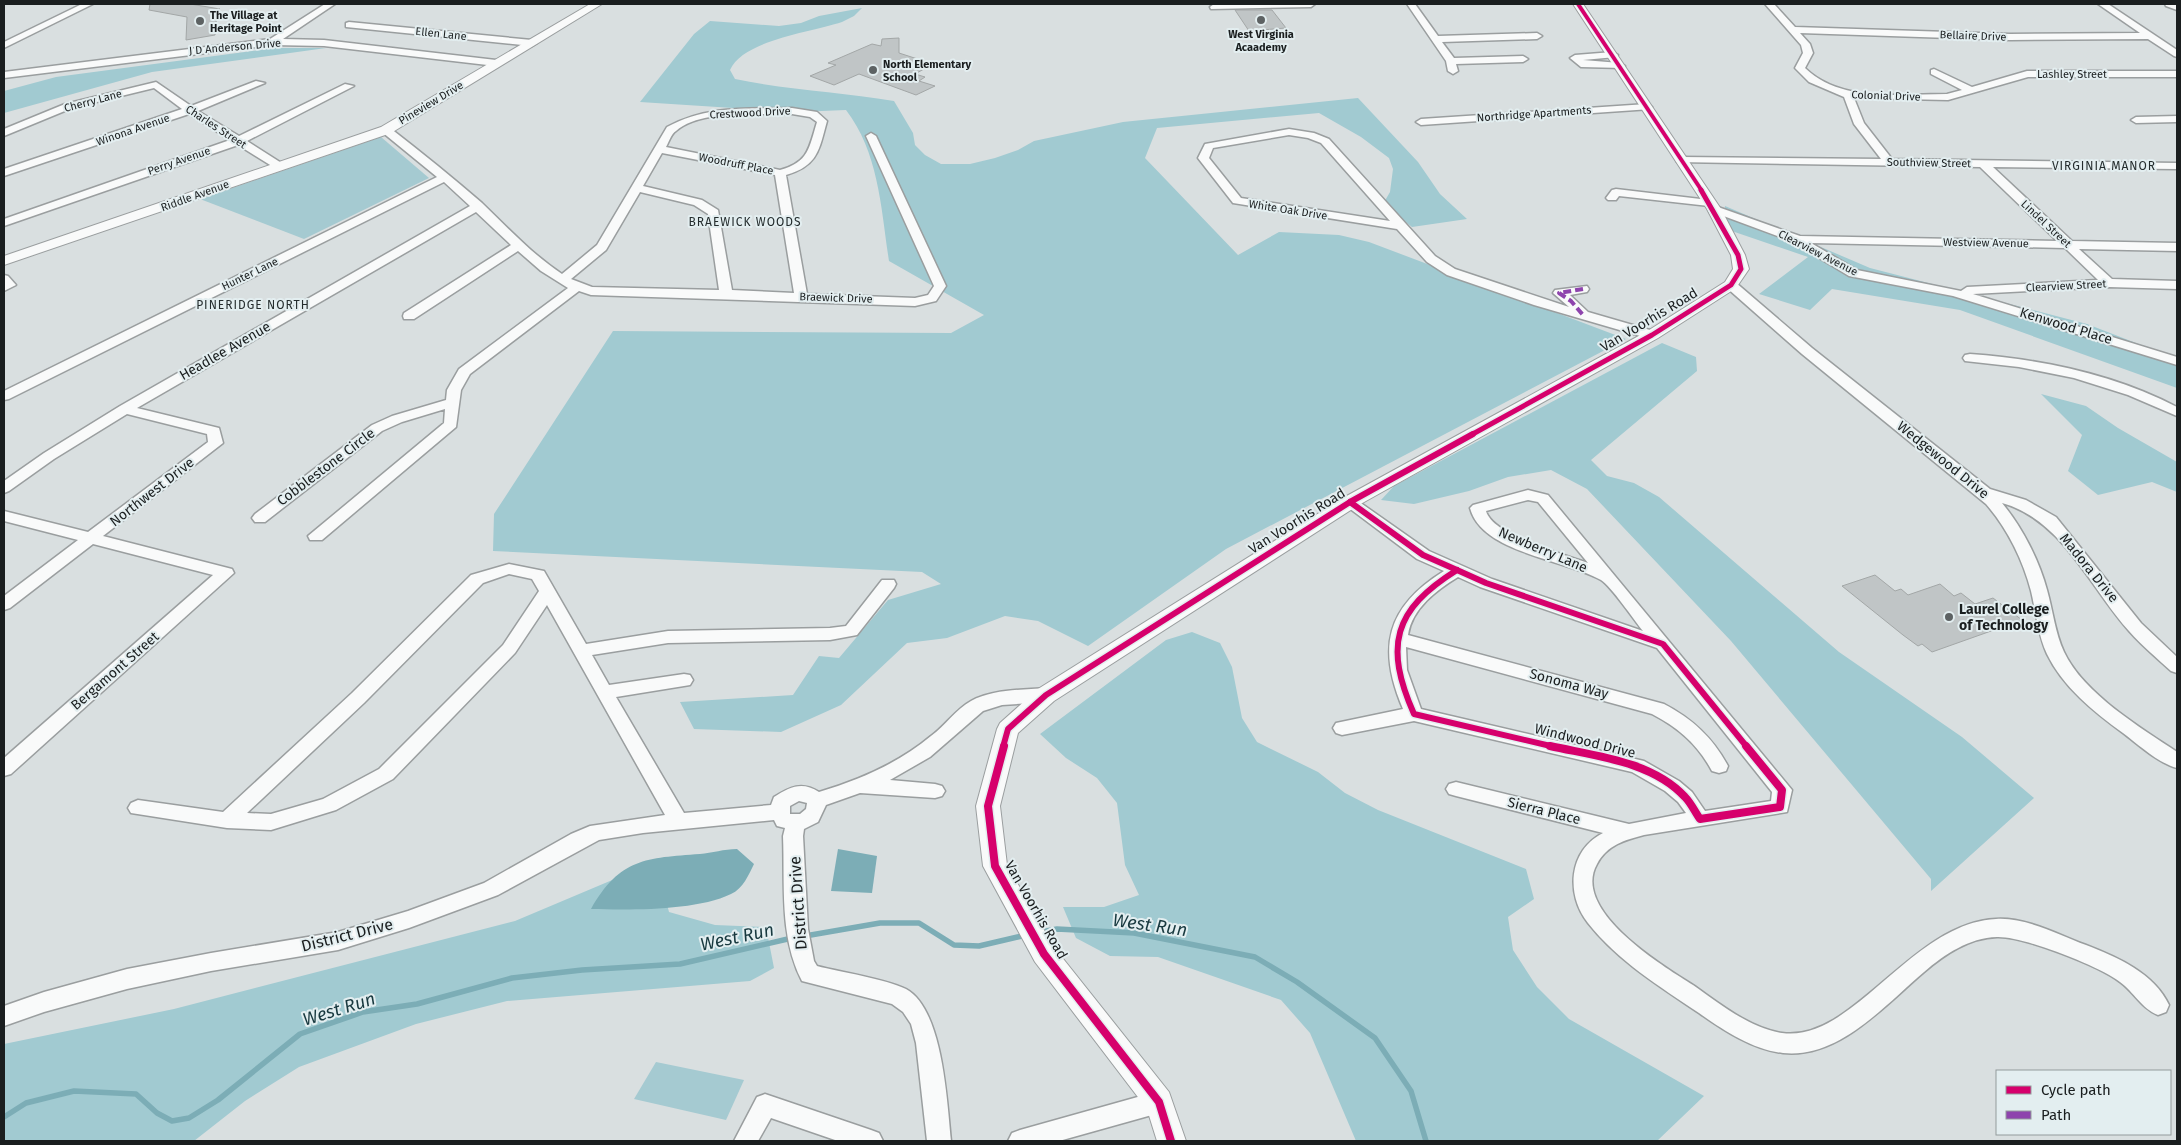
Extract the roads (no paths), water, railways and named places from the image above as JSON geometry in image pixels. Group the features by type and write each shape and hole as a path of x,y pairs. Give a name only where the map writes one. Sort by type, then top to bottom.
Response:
{"street":[{"path":"4,45 89,4"},
{"path":"273,42 331,4"},
{"name":"Pineview Drive","path":"563,280 517,246 478,206 386,130 597,4"},
{"path":"1214,7 1311,4"},
{"path":"1411,4 1452,66 1523,59"},
{"path":"1578,4 1711,206 1738,255 1741,269 1731,285"},
{"name":"Colonial Drive","path":"1769,4 1806,44 1808,53 1800,68 1812,80 1848,95 1948,97 1970,90"},
{"path":"2102,4 2177,54"},
{"path":"2169,4 2177,7"},
{"name":"Ellen Lane","path":"350,26 532,43"},
{"name":"Bellaire Drive","path":"1794,30 2010,37 2152,36"},
{"path":"1436,40 1537,36"},
{"name":"J D Anderson Drive","path":"4,75 273,42 324,43 496,63"},
{"path":"1613,55 1575,58 1581,64 1620,66"},
{"path":"1934,72 1970,90"},
{"name":"Lashley Street","path":"1970,90 2027,74 2177,74"},
{"name":"Winona Avenue","path":"4,173 190,110 260,83"},
{"name":"Charles Street","path":"156,85 190,110 279,166"},
{"name":"Cherry Lane","path":"4,133 69,106 156,85"},
{"name":"Perry Avenue","path":"4,223 238,141 349,86"},
{"path":"1848,95 1860,124 1887,159"},
{"name":"Northridge Apartments","path":"1420,122 1646,107"},
{"name":"Crestwood Drive","path":"563,280 602,248 638,188 658,148 671,129 690,119 714,113 792,111 813,114 822,121 811,158 799,169 780,173"},
{"path":"2136,120 2177,119"},
{"name":"Riddle Avenue","path":"4,261 146,214 386,130"},
{"name":"White Oak Drive","path":"1401,226 1237,201 1203,158 1209,146 1223,142 1289,132 1310,135 1325,141 1431,259 1451,272 1583,315 1652,335"},
{"name":"Braewick Drive","path":"563,280 576,288 591,291 726,294 915,302 932,298 940,286 871,136"},
{"name":"Woodruff Place","path":"658,148 780,173 801,297"},
{"name":"Southview Street","path":"1681,160 2177,166"},
{"name":"Lindel Street","path":"1983,164 2109,284"},
{"name":"Hunter Lane","path":"4,396 443,178"},
{"path":"638,188 698,202 714,212 726,294"},
{"name":"Clearview Avenue","path":"1612,198 1616,192 1711,206 1794,238 1853,273 1955,293"},
{"name":"Headlee Avenue","path":"4,488 49,456 125,409 478,206"},
{"name":"Westview Avenue","path":"1794,238 1825,241 2177,247"},
{"path":"409,316 517,246"},
{"path":"4,279 10,285 4,287"},
{"name":"Clearview Street","path":"1955,293 2109,284 2177,285"},
{"name":"Van Voorhis Road","path":"1171,1141 1158,1102 1033,934 995,866 988,806 1008,728 1046,694 1350,502 1652,335 1731,285"},
{"name":"Wedgewood Drive","path":"1731,285 1807,351 1985,493 2000,508 2016,532 2036,579 2055,652 2065,670 2094,698 2132,730 2177,762"},
{"path":"316,536 451,424 454,390 464,372 576,288"},
{"path":"1583,289 1559,293 1571,301 1583,315"},
{"name":"Kenwood Place","path":"1955,293 2177,361"},
{"path":"1970,358 2014,362 2068,373 2123,389 2177,412"},
{"name":"Cobblestone Circle","path":"260,518 377,428 397,419 453,402"},
{"name":"Northwest Drive","path":"4,604 216,442 214,431 125,409"},
{"name":"Madora Drive","path":"1985,493 2022,503 2050,521 2135,627 2177,667"},
{"name":"Newberry Lane","path":"1608,577 1501,536 1481,519 1478,508 1528,495 1543,498 1608,577 1663,644"},
{"path":"1350,502 1423,555 1486,583 1663,644 1782,790 1780,807 1631,832 1606,841 1589,858 1583,875 1583,888 1593,914 1612,937 1640,962 1751,1034 1782,1043 1807,1043 1823,1038 1843,1025 1945,944 1989,928 2016,930 2070,949 2128,974 2158,1005"},
{"path":"4,516 93,537"},
{"name":"Bergamont Street","path":"4,769 226,573 93,537"},
{"path":"227,820 358,698 477,579 508,568 538,575 678,821"},
{"path":"1414,714 1398,676 1397,638 1402,621 1418,598 1441,578 1457,570"},
{"path":"581,651 668,636 830,634 851,631 888,584"},
{"path":"138,808 227,820 271,822 329,805 386,774 509,649 547,591"},
{"name":"Sonoma Way","path":"1397,638 1658,709 1698,735 1713,754 1719,766"},
{"path":"604,692 684,680"},
{"path":"816,800 861,786 935,743 977,706 1001,699 1046,694"},
{"name":"Windwood Drive","path":"1342,728 1414,714 1637,766 1672,786 1685,797 1700,819"},
{"path":"861,786 936,792"},
{"name":"Sierra Place","path":"1456,789 1631,832"},
{"path":"796,793 808,794 816,800 817,804 814,815 796,823 784,820 779,812 781,802 796,793"},
{"name":"District Drive","path":"4,1016 52,997 94,986 338,941 368,932 490,888 578,840 597,832 619,827 779,812"},
{"name":"District Drive","path":"796,823 793,836 797,938 804,967 810,974 898,996 911,1006 921,1021 926,1043 939,1141"},
{"path":"1020,1141 1158,1102"},
{"path":"746,1141 764,1105 870,1141"}],"waterway":[{"name":"West Run","path":"805,936 880,923 919,923 954,945 979,946 1026,935"},
{"name":"West Run","path":"1041,932 1057,929 1134,933 1255,957 1297,982 1375,1038 1411,1091 1426,1141"},
{"name":"West Run","path":"4,1117 26,1103 74,1091 136,1094 157,1113 172,1121 189,1118 218,1100 300,1034 363,1012 417,1004 512,978 582,970 680,964 792,938"}],"place":[{"name":"West Virginia Acaademy","path":"1261,20"},
{"name":"The Village at Heritage Point","path":"200,21"},
{"name":"North Elementary School","path":"873,70"},
{"name":"Laurel College of Technology","path":"1949,617"}],"district":[{"name":"VIRGINIA MANOR","path":"2104,166"},
{"name":"BRAEWICK WOODS","path":"745,222"},
{"name":"PINERIDGE NORTH","path":"253,305"}]}
